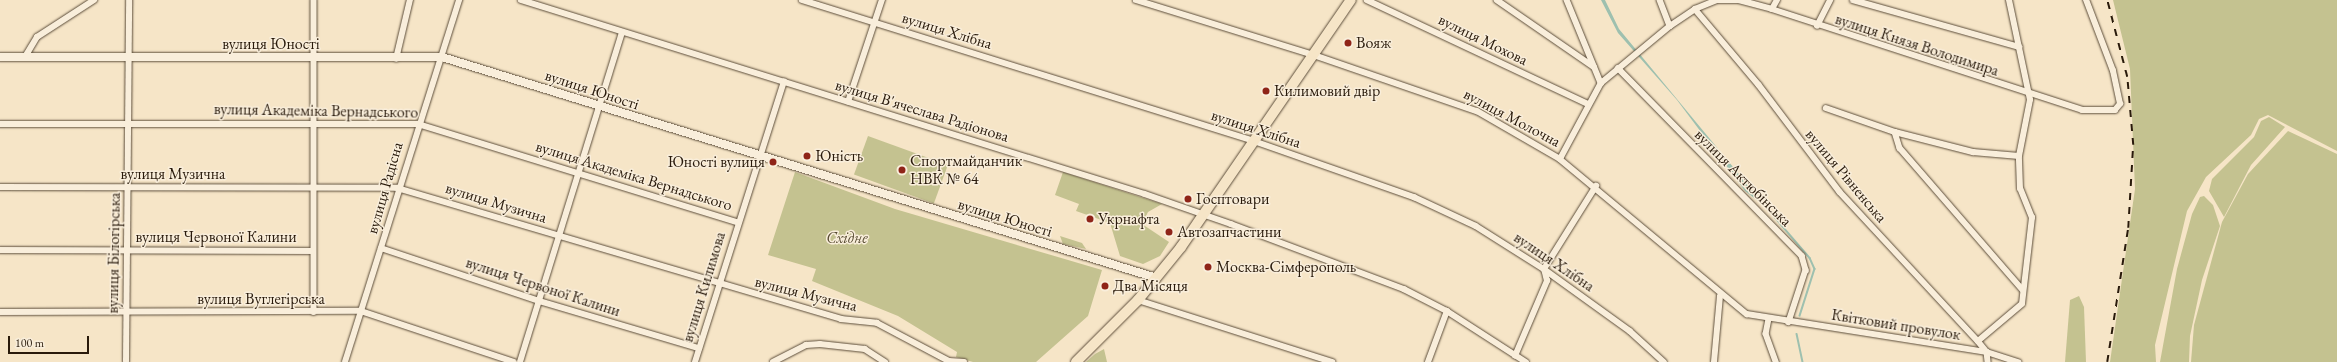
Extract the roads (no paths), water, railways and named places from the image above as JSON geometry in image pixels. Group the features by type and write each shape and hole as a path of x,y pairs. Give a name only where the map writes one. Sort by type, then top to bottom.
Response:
{"highway":[{"path":"1076,362 1138,300 1157,278 1204,216 1351,0"}],"street":[{"path":"25,57 37,37 94,0"},
{"name":"вулиця Білогірська","path":"126,362 129,0"},
{"path":"314,0 316,189 313,251 314,312"},
{"path":"396,59 410,0"},
{"name":"вулиця Радісна","path":"345,362 381,248 397,188 442,57 459,0"},
{"name":"вулиця В'ячеслава Радіонова","path":"521,0 622,33 1145,194 1404,289 1447,311 1526,362"},
{"name":"вулиця Хлібна","path":"802,0 1254,141 1414,197 1476,226 1544,269 1630,331 1664,362"},
{"path":"848,102 882,0"},
{"name":"вулиця Молочна","path":"1136,0 1314,55 1461,104 1560,159 1596,186 1720,296 1747,314 1769,319"},
{"name":"вулиця Мохова","path":"1367,0 1588,104"},
{"path":"1497,0 1594,67"},
{"path":"1568,0 1601,83"},
{"path":"1660,0 1670,26"},
{"name":"вулиця Князя Володимира","path":"1618,68 1670,26 1704,2 1739,0 1772,9 1817,26 2029,95 2082,110 2102,107 2116,110 2120,104 2108,57 2086,0"},
{"path":"1772,9 1777,0"},
{"path":"1817,26 1830,0"},
{"path":"1853,0 2019,47"},
{"path":"1978,340 2018,311 2022,304 2032,218 2020,189 2019,156 2029,95 2009,0"},
{"name":"вулиця Рівненська","path":"1695,9 1759,85 1840,192 1978,340 1987,352"},
{"path":"520,362 622,33"},
{"name":"вулиця Юності","path":"0,57 396,59 442,57 759,158 1157,278"},
{"path":"1560,159 1588,104 1601,83 1618,68"},
{"name":"вулиця Актюбінська","path":"1618,68 1802,256 1806,270 1788,322"},
{"name":"вулиця Килимова","path":"695,362 737,222 784,82"},
{"path":"1826,108 1895,132 1973,152 2019,156"},
{"name":"вулиця Академіка Вернадського","path":"0,124 418,124 579,171 737,222"},
{"path":"1895,132 1900,148 2023,290"},
{"path":"1516,356 1547,281 1544,269 1596,186"},
{"name":"вулиця Музична","path":"0,187 316,189 397,188 718,284 841,319 876,322 949,361 964,362"},
{"name":"вулиця Червоної Калини","path":"381,248 539,302 699,348"},
{"name":"вулиця Червоної Калини","path":"0,250 313,251"},
{"path":"1714,362 1720,296"},
{"path":"1138,300 1332,362"},
{"name":"вулиця Вуглегірська","path":"0,312 127,313 361,311 514,362"},
{"path":"1428,362 1447,311"},
{"path":"1769,319 1766,334 1776,362"},
{"name":"Квітковий провулок","path":"1769,319 1987,352 2018,362"},
{"path":"773,362 806,345 820,344 865,349 885,362"},
{"path":"1987,352 1988,362"}],"waterway":[{"path":"1767,208 1810,258 1815,269 1800,316"},
{"path":"1797,334 1803,362"}],"railway":[{"path":"2107,0 2127,77 2133,145 2128,228 2107,362"}],"place":[{"name":"Вояж","path":"1348,43"},
{"name":"Килимовий двір","path":"1266,91"},
{"name":"Юність","path":"807,156"},
{"name":"Юності вулиця","path":"773,162"},
{"name":"Спортмайданчик НВК № 64","path":"902,170"},
{"name":"Госптовари","path":"1188,199"},
{"name":"Укрнафта","path":"1090,219"},
{"name":"Автозапчастини","path":"1169,232"},
{"name":"Москва-Сімферополь","path":"1208,267"},
{"name":"Два Місяця","path":"1105,286"}],"park label":[{"name":"Східне","path":"847,238"}]}
